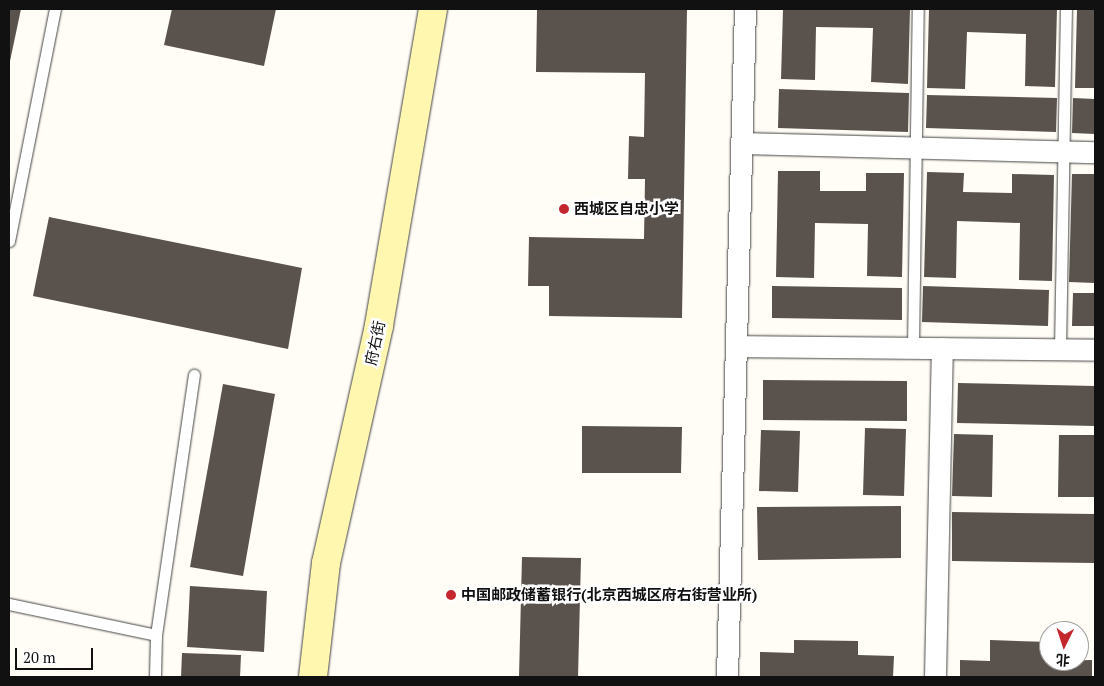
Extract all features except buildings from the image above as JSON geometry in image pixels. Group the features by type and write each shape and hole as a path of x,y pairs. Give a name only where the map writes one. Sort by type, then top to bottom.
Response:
{"main road":[{"name":"府右街","path":"313,677 326,563 379,325 433,9"}],"street":[{"path":"727,677 745,9"},
{"path":"742,143 1095,152"},
{"path":"736,346 1095,350"},
{"path":"935,677 942,348"}],"lane":[{"path":"9,241 56,9"},
{"path":"913,348 918,9"},
{"path":"1060,349 1066,9"},
{"path":"155,677 156,635 194,375"},
{"path":"9,604 156,635"}],"place":[{"name":"西城区自忠小学","path":"564,209"},
{"name":"中国邮政储蓄银行(北京西城区府右街营业所)","path":"451,595"}]}
